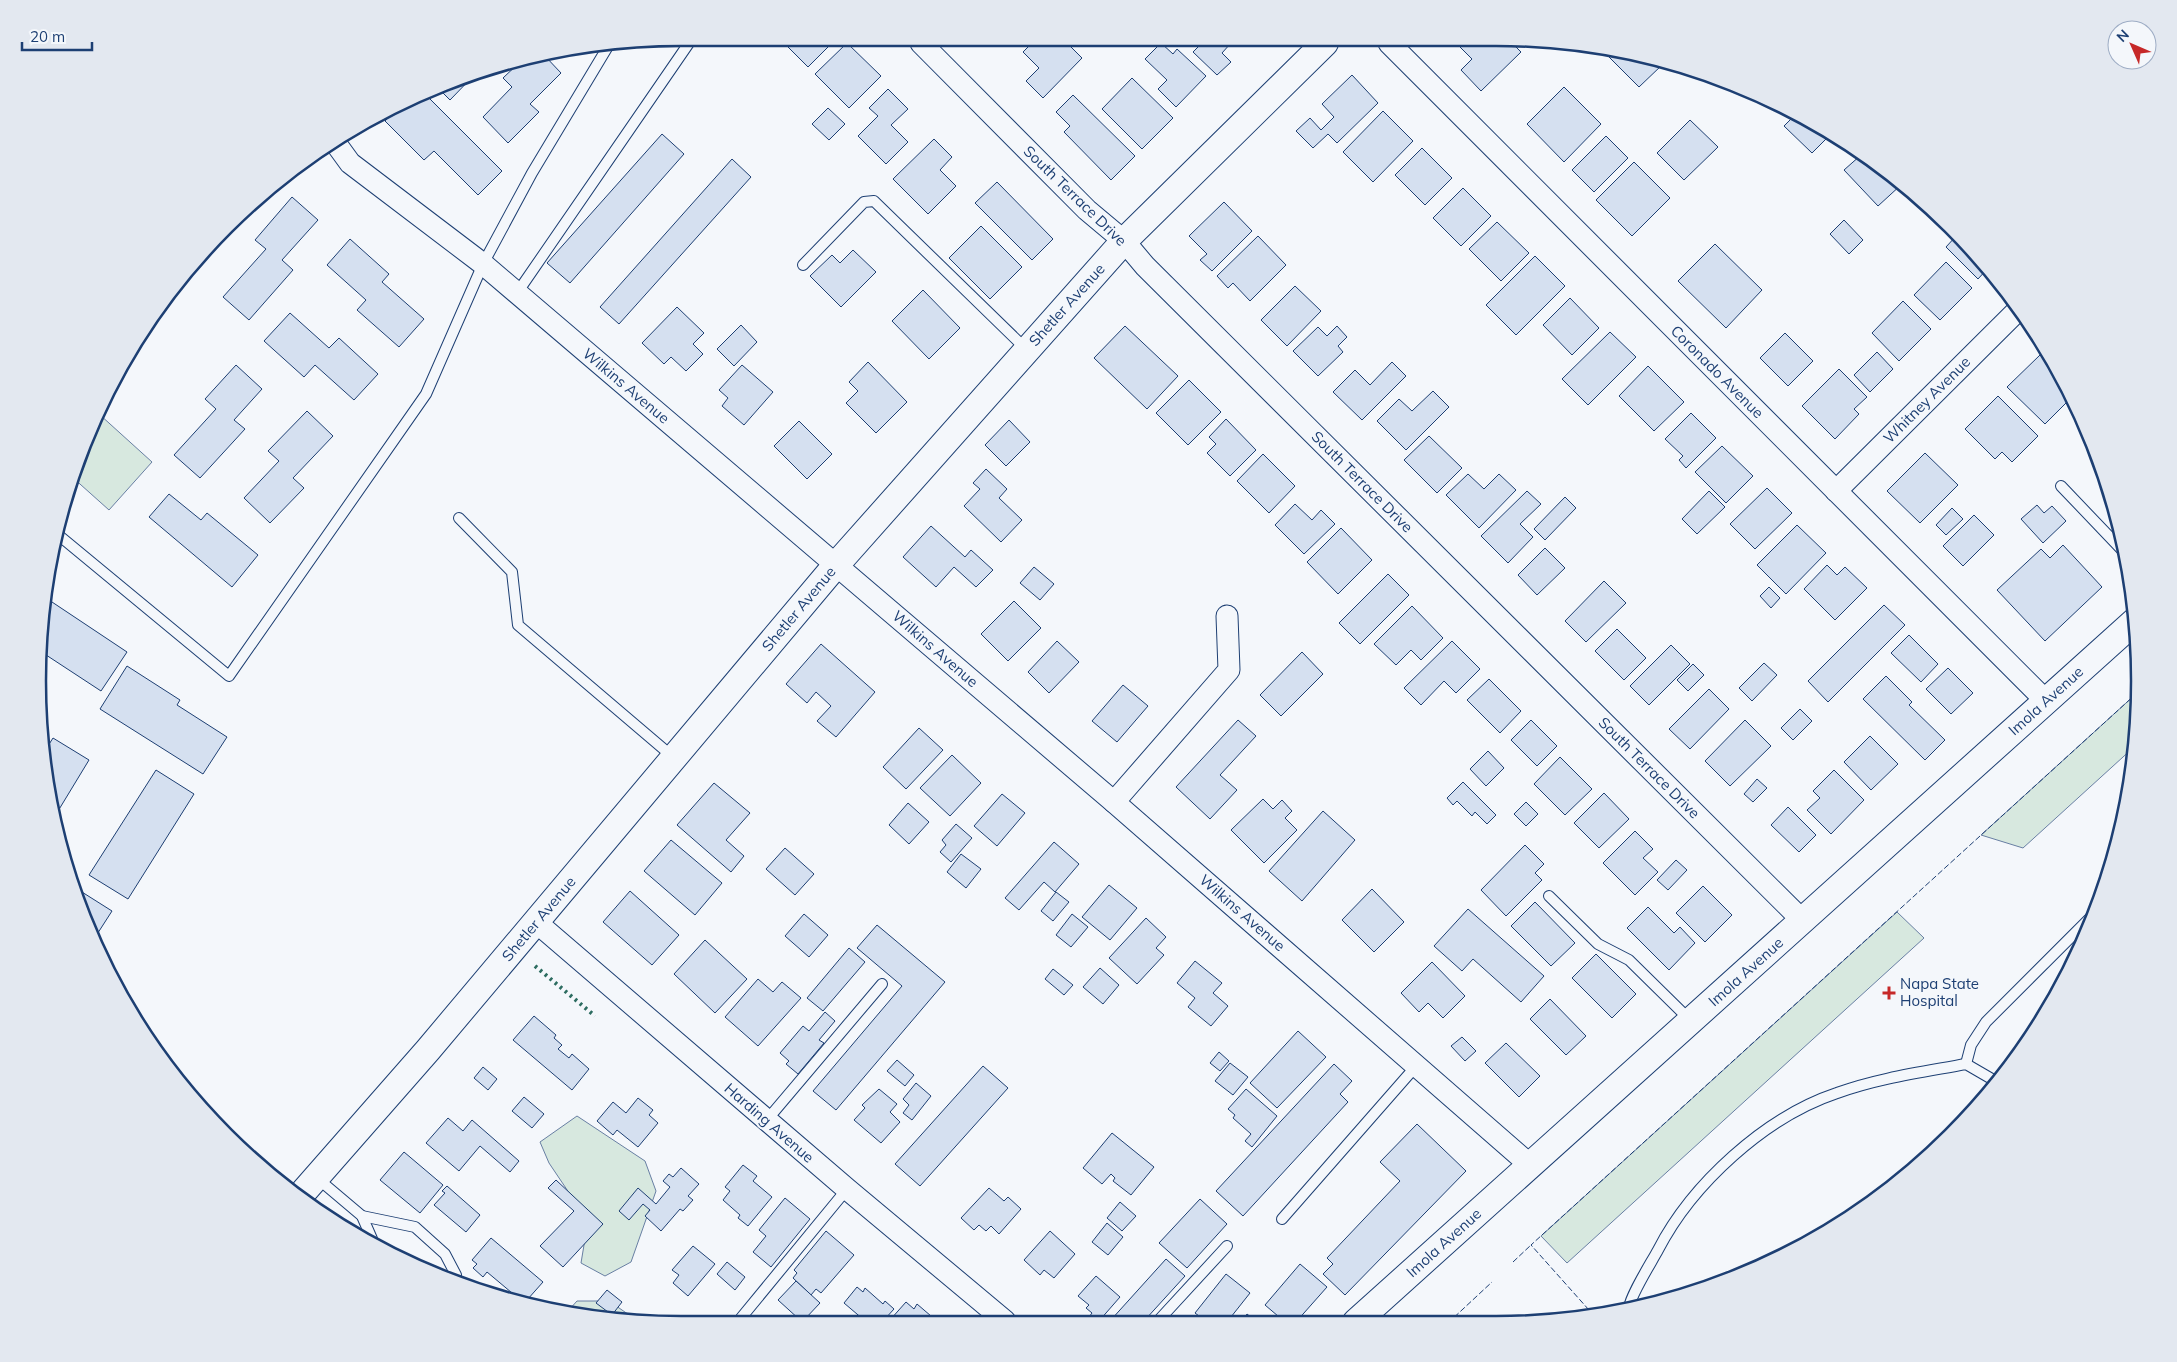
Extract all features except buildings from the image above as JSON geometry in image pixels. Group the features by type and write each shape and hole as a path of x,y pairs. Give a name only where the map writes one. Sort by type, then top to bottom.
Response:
{"street":[{"name":"South Terrace Drive","path":"924,46 1087,210 1124,241 1145,266 1803,922"},
{"name":"Shetler Avenue","path":"304,1191 428,1050 836,565 1027,350 1124,241 1322,46"},
{"name":"Coronado Avenue","path":"1392,46 2046,701"},
{"name":"Wilkins Avenue","path":"338,147 350,163 483,264 1114,802 1530,1165"},
{"name":"Whitney Avenue","path":"1836,491 2014,314"},
{"path":"1114,802 1230,670 1227,616"},
{"name":"Imola Avenue","path":"1363,1316 1803,922 2128,627"},
{"name":"Harding Avenue","path":"536,922 766,1121 999,1316"}],"lane":[{"path":"517,293 687,46"},
{"path":"63,538 229,676 426,394 483,264 532,173 605,51"},
{"path":"802,265 864,202 874,201 1027,350"},
{"path":"2062,486 2115,543"},
{"path":"459,518 512,572 518,625 674,758"},
{"path":"1549,896 1598,944 1629,960 1691,1021"},
{"path":"1966,1064 1972,1045 1986,1022 2080,928"},
{"path":"766,1121 882,984"},
{"path":"1633,1301 1664,1238 1688,1203 1732,1158 1764,1132 1802,1108 1835,1093 1867,1084 1966,1064 1991,1078"},
{"path":"1282,1218 1417,1065"},
{"path":"316,1177 362,1216 370,1234"},
{"path":"744,1316 846,1189"},
{"path":"362,1216 415,1227 445,1254 455,1274"},
{"path":"1163,1316 1227,1246"}],"shaded area":[{"path":"104,418 152,462 109,510 78,483"},
{"path":"2130,699 2126,754 2023,848 1981,835"},
{"path":"1897,912 1924,938 1567,1263 1541,1236"},
{"path":"577,1116 645,1161 656,1191 631,1262 605,1276 581,1263 588,1221 549,1163 540,1142"},
{"path":"577,1301 609,1301 626,1313 598,1310 572,1306"}],"hedge":[{"path":"535,966 595,1016"}],"fence":[{"path":"1588,1309 1531,1245 2130,699"},
{"path":"1513,1262 1531,1245"},
{"path":"1456,1316 1492,1282"}],"place":[{"name":"Napa State Hospital","path":"1889,993"}]}
